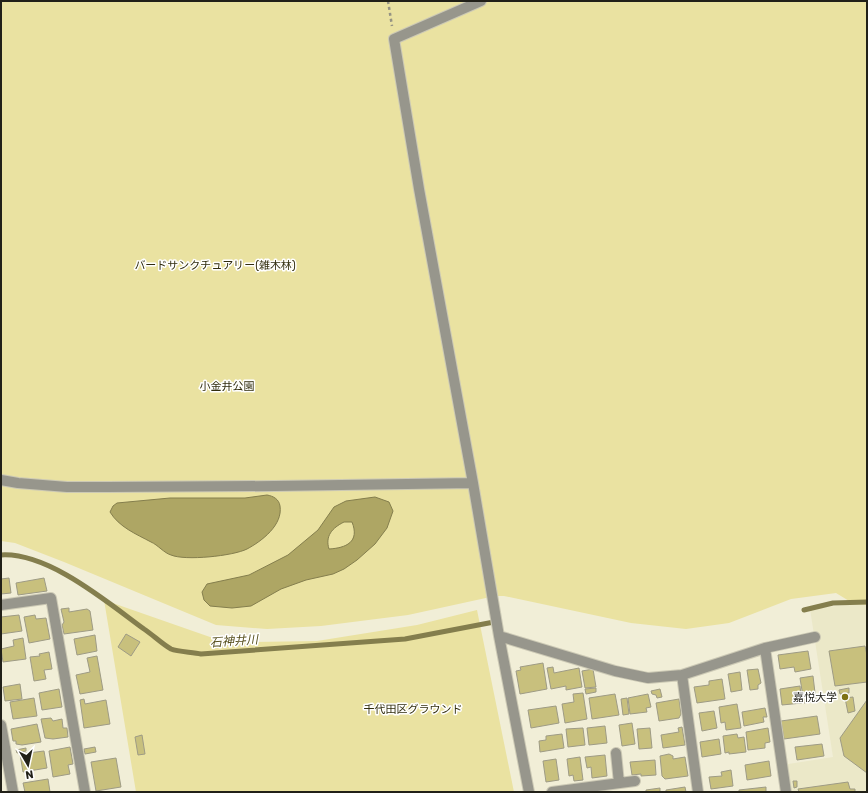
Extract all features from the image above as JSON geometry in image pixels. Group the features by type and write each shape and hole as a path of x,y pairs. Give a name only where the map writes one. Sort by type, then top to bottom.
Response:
{"street":[{"path":"481,1 394,39 419,189 473,483 499,636 529,792"},
{"path":"1,480 67,487 473,483"},
{"path":"1,605 51,598 85,792"},
{"path":"499,636 615,671 648,678 682,675 765,648 814,637"},
{"path":"765,648 786,792"},
{"path":"682,675 698,792"},
{"path":"1,725 2,738 13,792"},
{"path":"616,754 619,783"},
{"path":"552,792 635,782"}],"path":[{"path":"388,1 394,39"}],"shaded area":[{"path":"267,495 275,498 280,506 280,513 275,526 259,542 247,549 220,556 187,558 168,554 154,543 123,526 110,512 113,506 117,503 170,498 245,498"},
{"path":"375,497 389,502 393,511 387,528 375,544 357,560 344,569 333,574 306,580 281,589 251,606 232,608 210,606 204,600 202,592 207,584 249,575 288,555 318,530 334,507 346,501","holes":["344,522 352,522 354,535 350,543 341,547 329,549 328,540 330,533"]},
{"name":"嘉悦大学","path":"854,604 867,605 867,792 786,792 782,765 833,757 810,609"}],"green space":[{"path":"1,1 867,1 867,605 854,604 836,593 791,599 729,623 686,629 631,623 504,596 495,596 408,615 321,626 267,629 216,625 64,562 15,543 1,541"},
{"name":"千代田区グラウンド","path":"104,600 210,637 245,642 317,641 417,625 477,610 514,792 136,792"}],"building":[{"path":"9,578 11,593 1,594 1,579"},
{"path":"44,578 47,591 18,595 16,583"},
{"path":"69,608 69,612 87,609 90,611 93,630 64,634 62,625 64,622 61,609"},
{"path":"19,615 22,631 1,634 1,617"},
{"path":"35,615 36,619 46,618 50,639 29,643 24,617"},
{"path":"126,634 140,642 131,656 118,647"},
{"path":"95,635 97,651 77,655 74,639"},
{"path":"23,638 26,659 3,662 1,649 14,646 13,640"},
{"path":"865,646 867,655 867,682 835,686 829,651"},
{"path":"808,651 811,669 795,672 794,667 780,669 778,655"},
{"path":"49,652 52,669 44,670 46,679 34,681 30,657 40,656 39,654"},
{"path":"97,656 103,690 80,694 76,675 90,672 87,658"},
{"path":"543,663 547,689 520,694 516,671 521,670 520,667"},
{"path":"553,667 554,673 579,668 582,687 566,690 566,686 551,689 547,668"},
{"path":"593,669 596,687 585,688 582,671"},
{"path":"758,669 761,683 758,685 758,689 750,690 747,670"},
{"path":"740,672 742,690 731,692 728,674"},
{"path":"813,676 816,701 804,703 800,678"},
{"path":"722,679 725,699 697,703 694,687 709,685 709,681"},
{"path":"20,684 22,699 5,701 3,687"},
{"path":"800,686 802,703 782,705 780,689"},
{"path":"596,688 596,692 586,694 585,689"},
{"path":"849,688 849,693 840,694 839,690"},
{"path":"59,689 62,707 42,710 39,693"},
{"path":"660,689 662,697 657,698 651,691"},
{"path":"583,693 587,719 565,723 562,704 574,702 573,694"},
{"path":"615,694 619,715 592,719 589,698"},
{"path":"648,694 651,707 646,708 647,712 630,714 628,698"},
{"path":"853,697 855,711 848,713 845,698"},
{"path":"34,698 37,716 13,719 10,702"},
{"path":"627,698 629,714 623,715 621,699"},
{"path":"84,699 85,704 106,700 110,724 84,728 80,700"},
{"path":"679,699 681,714 679,718 659,721 656,703"},
{"path":"867,700 867,773 844,756 840,738"},
{"path":"737,704 741,728 726,730 725,722 721,723 719,707"},
{"path":"556,706 559,723 531,728 528,710"},
{"path":"765,708 767,717 763,717 764,722 744,726 742,712"},
{"path":"714,711 717,728 702,731 699,713"},
{"path":"817,716 820,734 784,739 781,721"},
{"path":"51,718 53,721 62,719 63,728 67,728 68,737 53,739 45,738 41,719"},
{"path":"632,723 635,744 622,746 619,725"},
{"path":"37,724 41,742 22,745 16,744 16,741 13,741 11,729"},
{"path":"605,726 607,743 589,745 587,728"},
{"path":"682,727 685,745 663,748 661,735 679,732 678,728"},
{"path":"583,728 585,745 568,747 566,729"},
{"path":"650,728 652,748 639,749 637,729"},
{"path":"768,728 770,742 765,743 765,748 748,750 746,732"},
{"path":"562,734 564,748 540,752 539,741 546,740 546,736"},
{"path":"737,734 738,738 744,737 746,752 725,753 723,736"},
{"path":"142,735 145,754 138,755 135,737"},
{"path":"719,739 721,754 702,757 700,742"},
{"path":"822,744 824,756 797,760 795,747"},
{"path":"70,747 73,764 68,765 70,774 53,777 49,751"},
{"path":"95,747 96,752 85,754 84,749"},
{"path":"26,748 26,751 17,753 16,750"},
{"path":"44,751 47,768 23,772 20,754"},
{"path":"669,754 673,756 673,759 685,757 688,776 665,779 662,776 660,756"},
{"path":"605,755 607,776 592,778 591,767 587,768 585,757"},
{"path":"580,757 583,780 574,781 573,775 569,776 567,759"},
{"path":"116,758 121,787 96,791 91,762"},
{"path":"556,759 559,780 546,782 543,761"},
{"path":"655,760 656,775 632,775 630,762"},
{"path":"769,761 771,776 747,780 745,765"},
{"path":"731,770 733,786 711,789 709,777 722,776 721,772"},
{"path":"48,779 50,792 25,792 23,783"},
{"path":"793,781 797,781 797,787 794,788"},
{"path":"848,782 850,789 855,789 855,792 799,792 798,789"},
{"path":"685,787 686,792 666,792 666,790"},
{"path":"766,787 766,792 739,792 739,790"},
{"path":"660,788 660,792 646,792 646,790"}],"waterway":[{"name":"石神井川","path":"1,555 19,556 57,570 95,593 171,649 201,654 405,639 494,622"},
{"name":"石神井川","path":"804,610 833,603 867,602"}],"place":[{"name":"嘉悦大学","path":"845,697"}],"park label":[{"name":"バードサンクチュアリー(雑木林)","path":"215,265"},
{"name":"小金井公園","path":"227,386"}]}
